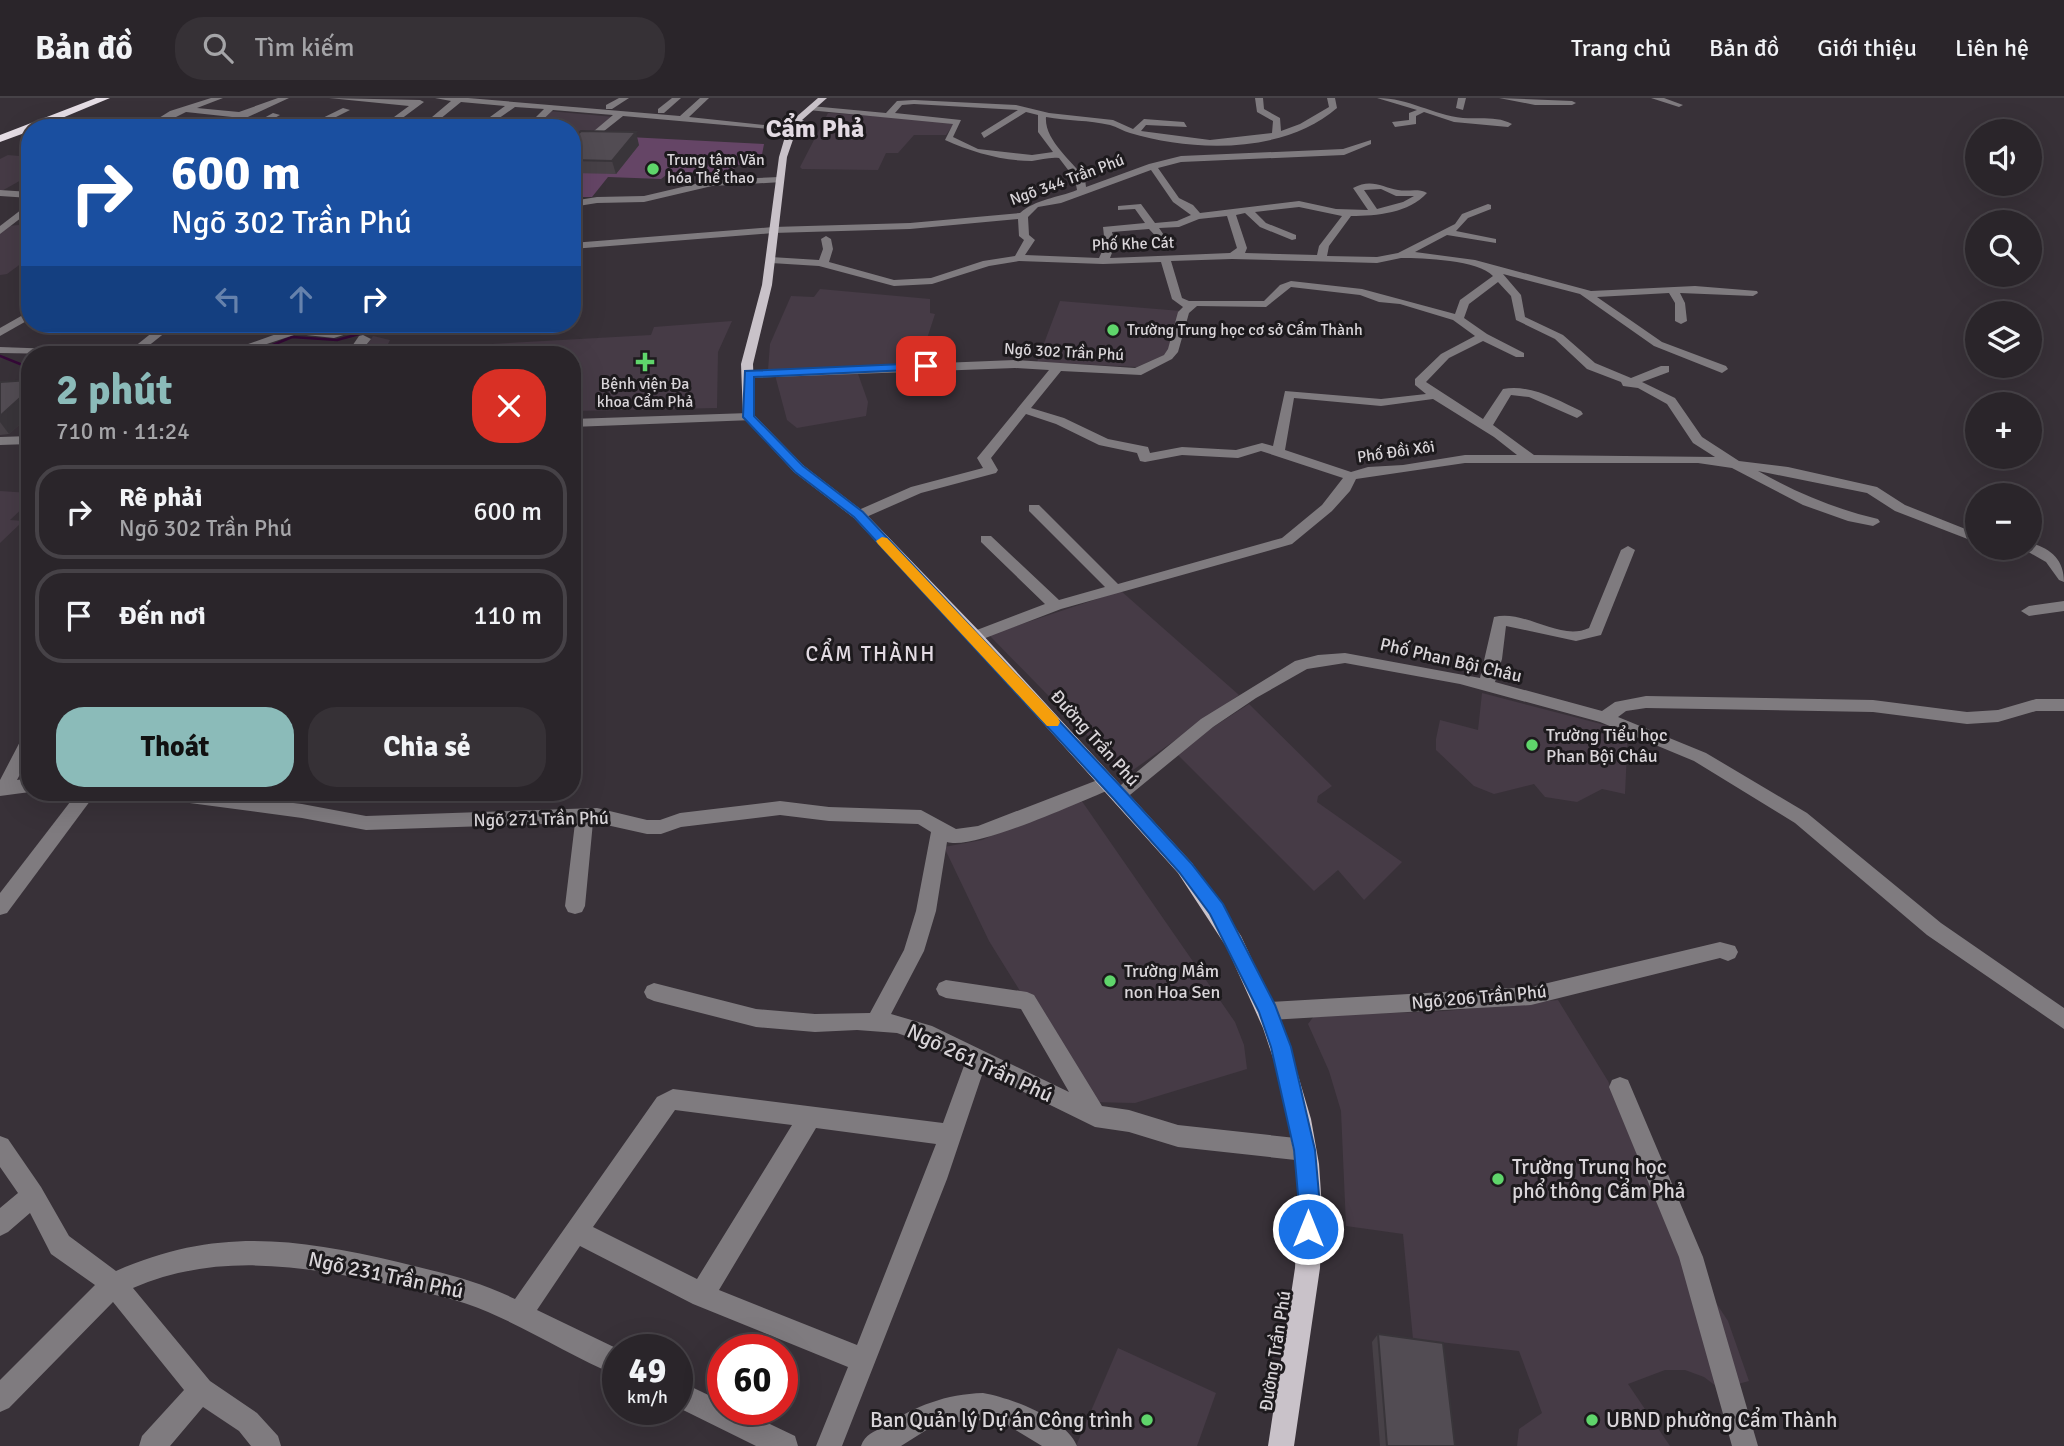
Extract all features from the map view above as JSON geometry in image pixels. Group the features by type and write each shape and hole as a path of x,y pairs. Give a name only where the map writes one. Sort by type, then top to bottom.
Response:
{"highway":[{"path":"37,119 92,98"},
{"path":"51,119 104,98"},
{"path":"0,133 21,125"},
{"path":"0,139 21,131"}],"main road":[{"path":"748,417 747,364 767,285 779,180 789,124 823,98"},
{"name":"Đường Trần Phú","path":"748,417 799,469 859,515 975,637 1185,868 1217,909 1268,1011 1281,1047 1304,1150 1310,1206 1305,1298 1281,1446"}],"street":[{"path":"162,119 219,98"},
{"path":"232,119 285,98"},
{"path":"333,98 418,104"},
{"path":"396,119 427,98"},
{"path":"492,98 620,114 789,124"},
{"path":"609,107 625,98"},
{"path":"661,111 677,98"},
{"path":"685,116 705,98"},
{"path":"1259,98 1260,110 1277,120 1276,135"},
{"path":"888,116 903,101 1000,102 1042,114 1108,122 1135,132 1180,141 1235,142 1276,135 1303,126 1330,111 1334,104 1331,98"},
{"path":"1381,98 1394,98 1453,119 1508,124"},
{"path":"1503,98 1541,103 1572,103"},
{"path":"1655,98 1679,105"},
{"path":"424,119 451,99 550,108 591,104 685,116"},
{"path":"432,119 451,99"},
{"path":"492,119 512,105"},
{"path":"538,119 550,108"},
{"path":"811,108 957,122 948,138 965,148 1029,158 1045,154 1060,155"},
{"path":"186,109 240,114"},
{"path":"984,135 1025,109"},
{"path":"326,119 346,110"},
{"path":"1395,124 1413,122 1412,115 1423,110"},
{"path":"581,136 596,133 620,114"},
{"path":"1042,114 1040,127 1043,135 1080,179 1082,192"},
{"path":"268,119 276,115"},
{"path":"1135,132 1142,122 1184,125"},
{"path":"1235,142 1251,156"},
{"name":"Ngõ 344 Trần Phú","path":"581,245 774,230 910,226 1023,216 1035,205 1058,201 1152,166 1181,159 1211,160 1344,152 1368,142"},
{"path":"1152,166 1176,200 1190,206 1197,216"},
{"path":"581,203 644,199 712,183 779,180"},
{"path":"1103,261 1110,246 1107,229 1179,224 1197,216 1303,204 1348,214 1375,212 1410,202 1422,193 1396,193 1382,186 1358,188 1375,212"},
{"path":"0,193 21,194"},
{"path":"1121,208 1138,206 1163,242"},
{"path":"1418,251 1458,226 1465,216 1488,207"},
{"path":"1249,212 1263,225 1292,237"},
{"path":"1231,213 1242,248 1242,251 1233,256"},
{"path":"0,231 21,214"},
{"path":"1321,259 1324,246 1348,214"},
{"path":"1019,258 1023,247 1030,240 1024,236 1023,216"},
{"path":"1445,232 1492,240"},
{"path":"824,265 827,239"},
{"path":"1418,251 1496,273 1585,293 1673,290 1753,293"},
{"name":"Phố Khe Cát","path":"771,260 797,260 886,282 912,283 932,281 988,263 1019,258 1103,261 1233,256 1377,260 1418,251"},
{"path":"1165,258 1177,299 1188,305 1266,304 1282,287 1291,284 1362,292 1379,299 1401,301 1457,318 1483,336 1520,355"},
{"path":"1457,318 1462,314 1464,302 1478,293 1496,273"},
{"path":"1496,273 1516,295 1520,318 1559,337 1590,366 1627,383 1652,388 1673,402 1688,423 1694,438 1772,484 1846,516 1873,522"},
{"path":"1673,290 1680,303 1681,320"},
{"path":"1585,293 1658,344 1722,369"},
{"name":"Ngõ 302 Trần Phú","path":"749,374 961,365 1059,365 1137,372 1168,357 1174,350 1188,305"},
{"path":"0,333 21,320"},
{"path":"142,346 158,333"},
{"path":"249,346 287,333"},
{"path":"319,333 341,333"},
{"path":"1483,336 1444,356 1420,379 1422,386 1486,425 1533,461"},
{"path":"359,346 365,339 363,338"},
{"path":"0,350 21,351"},
{"path":"859,515 916,490 991,470 984,458 1059,365"},
{"path":"1627,383 1665,369"},
{"path":"1486,425 1507,392 1511,391 1521,392 1577,414"},
{"path":"1278,452 1289,394 1372,402 1406,402 1434,395"},
{"path":"1025,410 1060,421 1104,442 1143,450 1145,458 1182,451 1238,454 1254,447 1351,476"},
{"path":"581,423 748,417"},
{"path":"0,441 21,439"},
{"name":"Phố Đồi Xôi","path":"975,637 1056,606 1287,541 1327,508 1345,488 1351,476 1368,471 1403,469 1465,459 1533,461 1671,458 1788,471 1872,490 1900,508 1965,534"},
{"path":"1034,508 1116,590"},
{"path":"986,539 1056,606"},
{"path":"1486,685 1494,659 1499,621 1569,635 1593,634 1628,550"},
{"path":"2042,554 2051,559 2064,577"},
{"path":"2029,611 2064,606"},
{"name":"Phố Phan Bội Châu","path":"1113,789 1250,694 1301,665 1318,660 1366,660 1429,671 1605,718 1691,752 1801,818 1934,929 2064,1020"},
{"path":"1605,718 1621,706 1646,702 1873,706 1967,718 1998,716 2014,709 2036,705 2064,705"},
{"path":"3,788 21,755"},
{"path":"3,788 21,786"},
{"name":"Ngõ 271 Trần Phú","path":"217,801 306,811 337,820 366,823 585,815 614,817 647,827 661,827 680,820 780,808 828,814 921,817 953,837 980,833 1113,789"},
{"path":"0,907 81,801"},
{"path":"575,906 585,815"},
{"path":"876,1022 914,951 926,911 940,831"},
{"name":"Ngõ 206 Trần Phú","path":"1268,1011 1531,996 1720,950 1728,951"},
{"path":"946,989 1027,1001 1095,1116"},
{"name":"Ngõ 261 Trần Phú","path":"654,992 756,1018 815,1023 876,1022 913,1028 1095,1116 1129,1121 1178,1136 1304,1150"},
{"path":"829,1446 913,1237 977,1059"},
{"path":"1620,1087 1691,1257 1745,1446"},
{"path":"519,1314 665,1104 673,1099 950,1135"},
{"path":"702,1295 811,1115"},
{"path":"0,1147 33,1195 60,1245 114,1284 201,1390 248,1422 268,1446"},
{"path":"0,1224 33,1195"},
{"path":"576,1231 702,1295 863,1360"},
{"name":"Ngõ 231 Trần Phú","path":"114,1284 146,1270 199,1256 252,1251 332,1259 460,1289 519,1314 602,1355"},
{"path":"0,1399 114,1284"},
{"path":"152,1446 201,1390"},
{"path":"693,1401 785,1446"},
{"path":"874,1446 925,1417 964,1407 997,1406 1034,1424 1063,1446"}],"shaded area":[{"path":"549,111 614,117 581,138 581,119 540,119"},
{"path":"828,113 955,122 946,135 914,135 898,153 886,153 878,170 802,169 800,167"},
{"name":"Trung tâm Văn hóa Thể thao","path":"590,135 764,144 760,165 736,165 732,173 670,172 661,179 608,177 592,197 581,197 581,141"},
{"path":"8,155 21,156 21,180 0,192 0,159"},
{"path":"21,225 21,264 7,274 0,275 0,233 8,226"},
{"path":"820,289 930,299 930,313 935,314 923,351 918,352 913,364 768,370 770,344 791,296 814,297"},
{"name":"Trường Trung học cơ sở Cẩm Thành","path":"1060,301 1181,311 1169,353 1137,367 1037,362"},
{"name":"Bệnh viện Đa khoa Cẩm Phả","path":"732,321 718,352 717,408 581,411 581,346 457,346 651,335 654,327"},
{"name":"Bệnh viện Đa khoa Cẩm Phả","path":"373,336 390,340 388,344 405,346 366,346"},
{"path":"857,371 868,402 866,416 797,428 787,420 775,375"},
{"path":"0,491 21,492 21,510 10,520 21,523 0,543"},
{"path":"1121,591 1239,695 1126,775 989,635"},
{"name":"Trường Tiểu học Phan Bội Châu","path":"1482,693 1628,731 1625,794 1602,789 1577,802 1545,797 1534,784 1494,794 1474,786 1436,750 1436,739 1440,720 1478,730"},
{"path":"1249,704 1332,786 1318,796 1317,802 1402,862 1364,900 1338,870 1314,891 1177,754 1193,740"},
{"name":"Trường Mầm non Hoa Sen","path":"1079,797 1235,1022 1244,1045 1247,1069 1135,1103 1089,1102 989,941 944,847 982,840"},
{"name":"Trường Trung học phổ thông Cẩm Phả","path":"1558,1000 1608,1081 1699,1277 1728,1321 1749,1381 1720,1389 1704,1377 1685,1370 1665,1370 1628,1384 1670,1446 1517,1446 1519,1429 1542,1413 1519,1351 1413,1339 1403,1234 1346,1226 1341,1111 1329,1071 1308,1024 1314,1016 1446,1011"},
{"name":"Ban Quản lý Dự án Công trình","path":"1118,1348 1216,1393 1197,1446 1076,1446"}],"building":[{"path":"581,131 636,132 612,161 581,160"},
{"path":"21,381 21,397 0,416 0,382"},
{"path":"1378,1334 1443,1343 1455,1446 1387,1446"}],"waterway":[{"path":"270,346 292,337 337,340 363,333"},
{"path":"0,356 21,364"}],"slow traffic":[{"path":"882,541 963,624 1052,722"}],"place":[{"name":"Trung tâm Văn hóa Thể thao","path":"653,169"},
{"name":"Trường Trung học cơ sở Cẩm Thành","path":"1113,330"},
{"name":"Bệnh viện Đa khoa Cẩm Phả","path":"645,362"},
{"name":"Trường Tiểu học Phan Bội Châu","path":"1532,745"},
{"name":"Trường Mầm non Hoa Sen","path":"1110,981"},
{"name":"Trường Trung học phổ thông Cẩm Phả","path":"1498,1179"},
{"name":"Ban Quản lý Dự án Công trình","path":"1147,1420"},
{"name":"UBND phường Cẩm Thành","path":"1592,1420"}],"district":[{"name":"Cẩm Phả","path":"815,129"},
{"name":"CẨM THÀNH","path":"871,654"}],"route":[{"path":"926,366 749,374 748,417 799,469 859,515 1119,794 1185,868 1217,909 1268,1011 1281,1047 1299,1117 1304,1150 1310,1206 1308,1229"}]}
